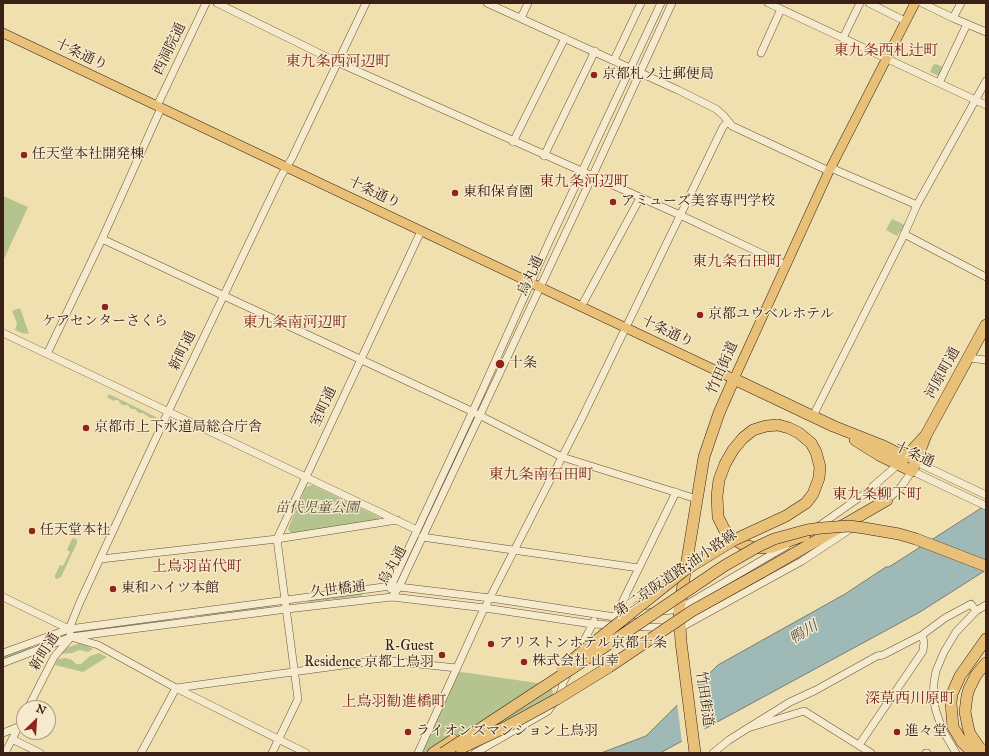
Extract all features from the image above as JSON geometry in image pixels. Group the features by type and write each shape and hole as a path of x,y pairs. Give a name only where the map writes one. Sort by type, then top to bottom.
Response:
{"highway":[{"name":"河原町通","path":"908,463 926,435 986,325"},
{"name":"十条通","path":"734,379 833,426 881,445 908,463"},
{"name":"竹田街道","path":"695,753 683,658 679,609 690,553 704,457 719,413 734,379"},
{"path":"551,677 685,570 734,540 786,516 806,503 813,494 819,478 820,467 816,452 811,444 799,433 778,425 766,426 753,430 743,438 733,450 725,464 719,480 717,496 718,517 724,529 732,538 742,544 754,548 772,547 805,535"},
{"path":"449,753 489,735 557,698 609,667 692,611 887,500"},
{"name":"第二京阪道路;油小路線","path":"433,753 551,677 720,560 757,539 774,532 794,526 833,520 852,520 889,524 936,539 986,559"},
{"name":"第二京阪道路;油小路線","path":"443,753 597,652 724,566 759,546 774,540 807,530 848,526 899,534 986,566"},
{"path":"973,753 962,742 953,727 950,703 952,694 960,676 986,639"},
{"path":"986,663 976,675 969,689 965,712 970,734 979,747 986,753"}],"main road":[{"name":"竹田街道","path":"734,379 830,169 915,3"},
{"name":"十条通り","path":"3,33 734,379"}],"street":[{"name":"西洞院通","path":"47,354 102,238 206,3"},
{"path":"217,3 337,62 786,265"},
{"name":"新町通","path":"32,700 54,657 71,637 69,629 80,602 168,412 366,3"},
{"path":"487,3 595,51 704,103 716,110 732,126 917,205"},
{"path":"521,18 528,3"},
{"path":"614,60 641,3"},
{"name":"烏丸通","path":"395,587 422,537 476,413 535,285 582,172 661,3"},
{"name":"烏丸通","path":"535,285 592,177 672,3"},
{"path":"768,3 780,7 886,59 986,105"},
{"path":"843,38 860,3"},
{"path":"869,3 905,21"},
{"path":"922,3 986,32"},
{"path":"953,18 960,3"},
{"path":"761,53 780,7"},
{"path":"939,83 967,24"},
{"path":"513,142 565,38"},
{"path":"544,156 595,51"},
{"path":"813,416 917,205 986,81"},
{"path":"418,753 485,608 562,457 723,127 728,121"},
{"path":"581,306 640,198"},
{"name":"室町通","path":"277,539 421,231"},
{"path":"904,234 986,277"},
{"path":"102,238 476,413 562,457 697,499"},
{"path":"3,333 417,530"},
{"path":"968,358 986,360"},
{"name":"烏丸通","path":"392,597 417,530 476,413"},
{"path":"679,609 805,535 908,463"},
{"path":"680,628 802,562 848,532 901,487 908,463"},
{"name":"十条通","path":"908,463 986,495"},
{"name":"十条通","path":"908,463 968,498 986,506"},
{"path":"615,617 676,492"},
{"path":"101,559 277,539 397,520"},
{"path":"422,537 515,549 639,568"},
{"path":"272,753 298,699 296,671 277,539"},
{"name":"久世橋通","path":"3,653 69,629 395,587 490,598 615,617 679,609"},
{"path":"3,597 69,629"},
{"name":"久世橋通","path":"3,664 71,637 392,597 485,608 592,624 680,628"},
{"path":"713,753 728,740 790,702 816,690 877,656 883,655 922,635 945,618 971,604 976,611"},
{"path":"956,753 942,729 936,711 933,698 936,671 944,652 956,632 976,611 986,605"},
{"path":"475,753 548,711 561,692 563,683 596,615"},
{"path":"859,745 923,651 924,642 922,635"},
{"path":"71,637 98,646 176,688 306,753"},
{"path":"176,688 380,660 457,668"},
{"path":"141,753 176,688"},
{"path":"748,728 804,711 871,753"},
{"path":"3,733 16,728"},
{"path":"5,753 16,731"},
{"path":"12,739 40,753"}],"green space":[{"path":"936,64 945,68 941,77 930,72 933,65"},
{"path":"3,196 28,207 3,261"},
{"path":"892,219 905,225 897,236 886,230"},
{"path":"20,308 29,334 15,330 17,323 12,311"},
{"path":"109,394 158,418 150,418 143,413 139,413 135,409 131,409 128,405 122,405 118,400 113,401 107,398"},
{"name":"苗代児童公園","path":"312,485 379,517 379,521 291,533 288,529 306,487"},
{"path":"74,538 77,540 77,543 61,577 57,579 55,578 55,575 60,565 63,566 70,552 67,550 72,539"},
{"path":"362,593 362,596 309,602 308,600"},
{"path":"271,605 271,607 200,615"},
{"path":"169,618 169,621 114,628 112,626"},
{"path":"81,643 93,649 88,652 79,650 72,653 60,654 65,648"},
{"path":"30,647 32,648 3,660 3,657"},
{"path":"99,653 107,657 83,672 55,665 58,659 66,658 72,660 76,664 81,664 90,656"},
{"path":"461,672 551,685 554,697 466,753 420,753 455,674"}],"water":[{"name":"鴨川","path":"986,505 986,570 920,612 660,753 601,753 646,736 718,665 845,594"}],"pier":[{"path":"697,682 705,731 682,743 677,703"}],"place":[{"name":"京都札ノ辻郵便局","path":"594,75"},
{"name":"任天堂本社開発棟","path":"24,155"},
{"name":"東和保育園","path":"455,193"},
{"name":"アミューズ美容専門学校","path":"613,202"},
{"name":"ケアセンターさくら","path":"105,307"},
{"name":"京都ユウベルホテル","path":"700,315"},
{"name":"十条","path":"500,364"},
{"name":"京都市上下水道局総合庁舎","path":"86,428"},
{"name":"任天堂本社","path":"32,531"},
{"name":"東和ハイツ本館","path":"113,589"},
{"name":"アリストンホテル京都十条","path":"491,644"},
{"name":"R-Guest Residence 京都上鳥羽","path":"442,655"},
{"name":"株式会社 山幸","path":"524,662"},
{"name":"ライオンズマンション上鳥羽","path":"408,732"},
{"name":"進々堂","path":"897,732"}],"district":[{"name":"東九条西札辻町","path":"886,51"},
{"name":"東九条西河辺町","path":"338,62"},
{"name":"東九条河辺町","path":"584,182"},
{"name":"東九条石田町","path":"737,262"},
{"name":"東九条南河辺町","path":"295,323"},
{"name":"東九条南石田町","path":"541,475"},
{"name":"東九条柳下町","path":"877,495"},
{"name":"上鳥羽苗代町","path":"197,567"},
{"name":"深草西川原町","path":"910,699"},
{"name":"上鳥羽勧進橋町","path":"394,702"}]}
